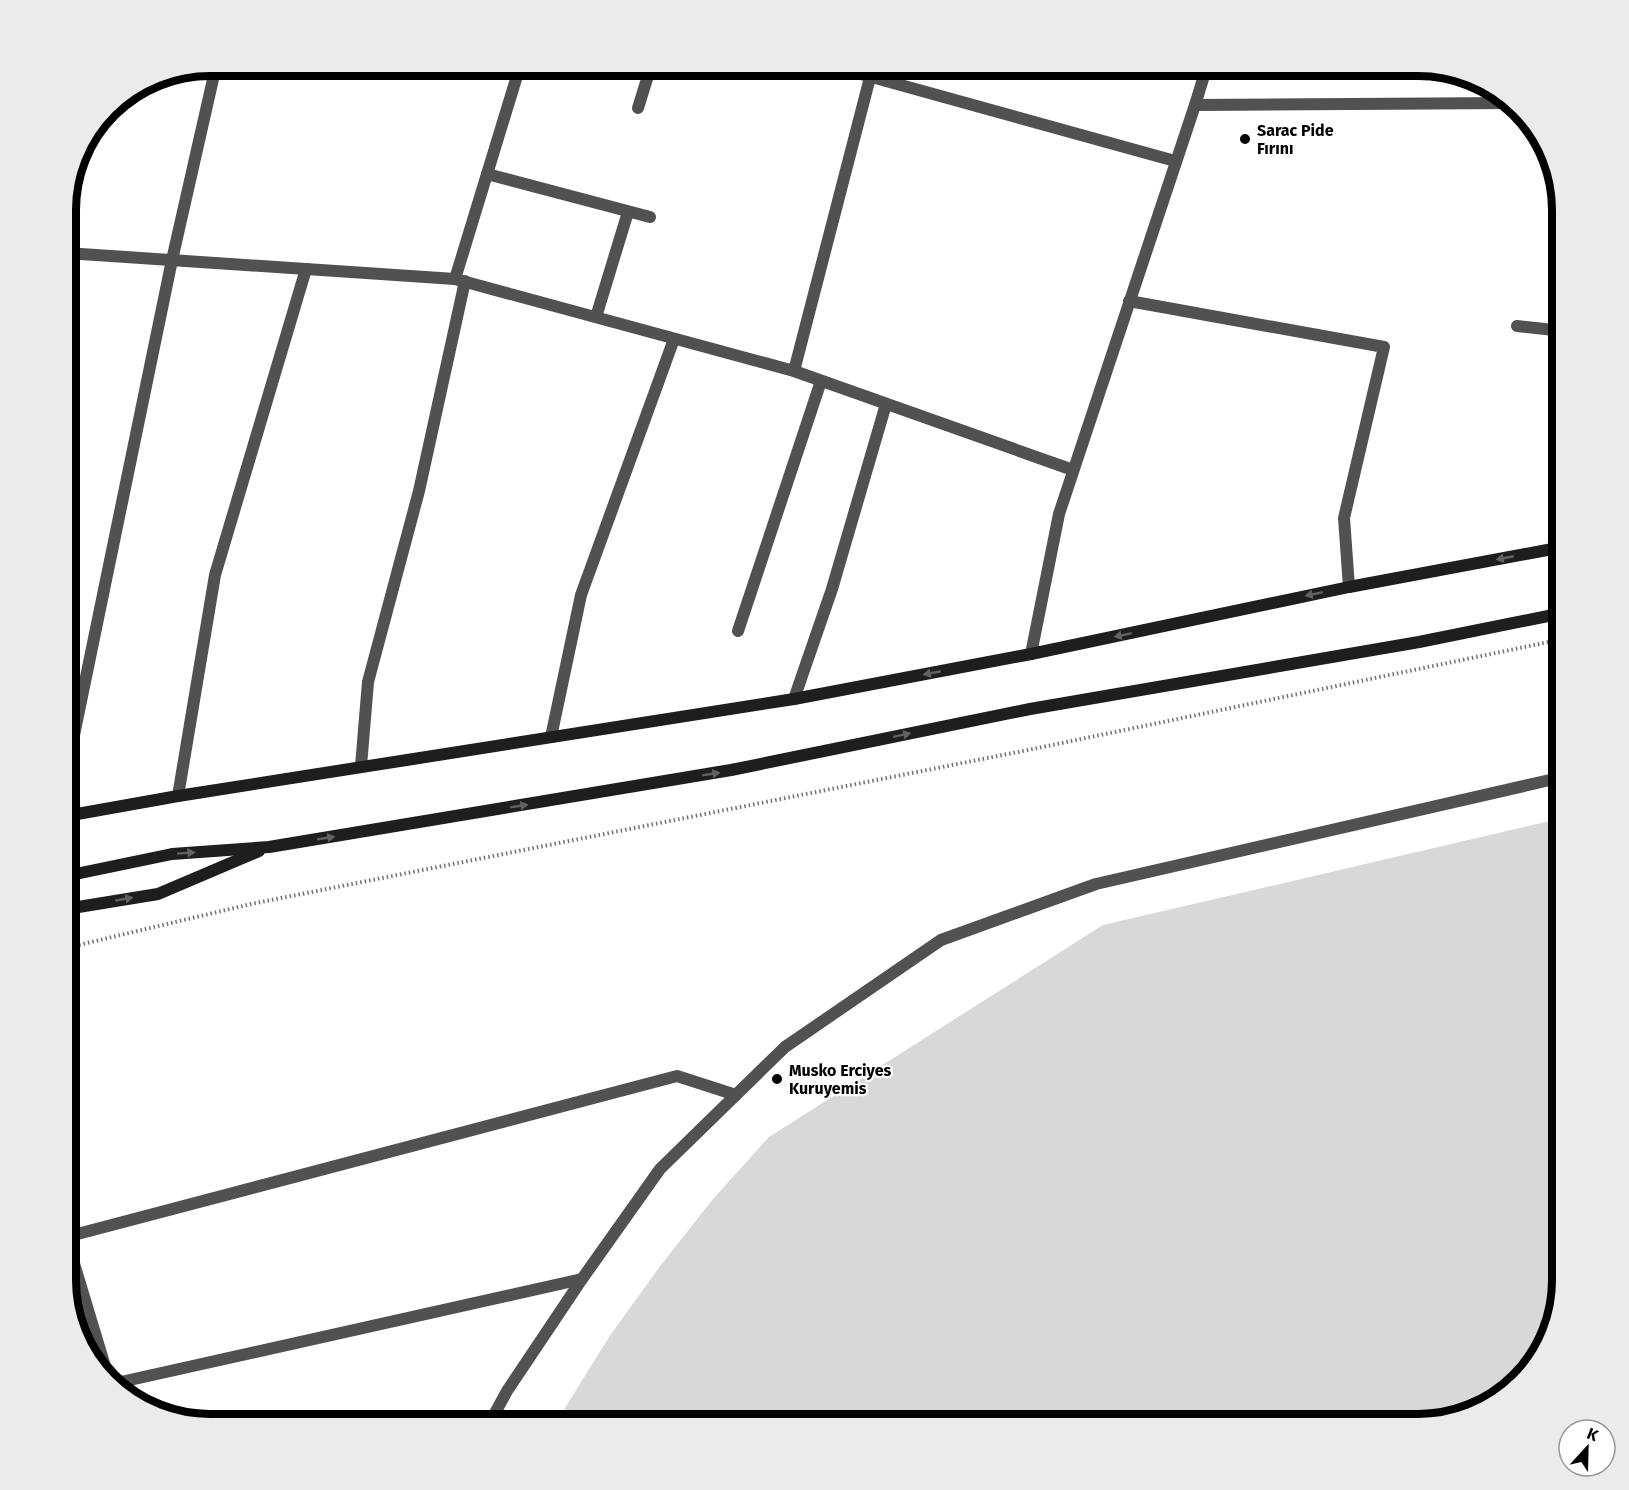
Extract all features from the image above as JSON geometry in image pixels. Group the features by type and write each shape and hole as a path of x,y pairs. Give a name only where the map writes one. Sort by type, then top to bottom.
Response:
{"main road":[{"path":"77,814 361,766 794,699 1031,654 1349,587 1552,549"},
{"path":"77,874 172,854 268,847 731,770 1030,709 1419,642 1552,615"},
{"path":"77,907 158,894 268,847"}],"street":[{"path":"794,371 870,76"},
{"path":"886,76 1175,161"},
{"path":"1031,654 1059,514 1205,76"},
{"path":"77,721 172,260 214,77"},
{"path":"361,766 368,682 419,491 460,280 487,174 517,77"},
{"path":"638,108 648,77"},
{"path":"1195,105 1498,103"},
{"path":"487,174 650,217"},
{"path":"596,317 628,212"},
{"path":"77,254 460,280 794,371 1073,470"},
{"path":"178,796 215,575 306,269"},
{"path":"1129,301 1384,347 1344,518 1349,587"},
{"path":"1517,326 1552,330"},
{"path":"551,737 581,595 674,339"},
{"path":"738,631 821,381"},
{"path":"794,699 832,589 886,404"},
{"path":"494,1414 507,1391 582,1279 660,1169 785,1047 941,940 1096,884 1552,780"},
{"path":"77,1234 677,1076 736,1095"},
{"path":"77,1273 104,1360"},
{"path":"124,1381 582,1279"}],"path":[{"path":"77,945 251,904 1028,750 1552,641"}],"shaded area":[{"path":"1552,821 1552,1289 1550,1306 1535,1347 1507,1380 1478,1400 1445,1411 1419,1414 561,1414 611,1334 661,1265 713,1199 769,1137 1103,925"}],"place":[{"name":"Sarac Pide Fırını","path":"1245,139"},
{"name":"Musko Erciyes Kuruyemis","path":"777,1079"}]}
